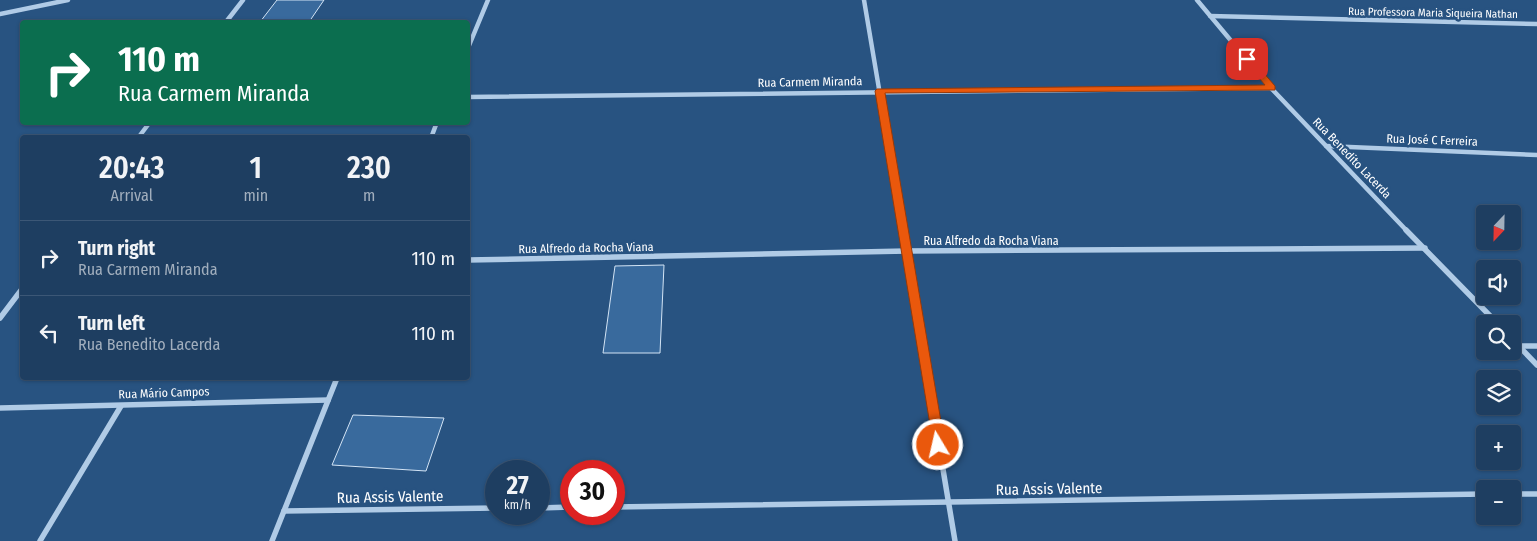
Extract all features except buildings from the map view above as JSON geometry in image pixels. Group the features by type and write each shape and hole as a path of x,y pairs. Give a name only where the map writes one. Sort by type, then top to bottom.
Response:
{"street":[{"path":"0,14 68,0"},
{"path":"228,20 243,0"},
{"path":"470,43 488,0"},
{"path":"864,0 955,541"},
{"name":"Rua Benedito Lacerda","path":"1197,0 1272,88 1489,315"},
{"name":"Rua Professora Maria Siqueira Nathan","path":"1210,16 1537,24"},
{"name":"Rua Carmem Miranda","path":"470,97 1272,88"},
{"name":"Rua José C Ferreira","path":"1326,146 1537,155"},
{"name":"Rua Alfredo da Rocha Viana","path":"470,260 907,251 1425,248"},
{"path":"0,318 20,292"},
{"path":"1521,346 1537,346"},
{"path":"1521,348 1537,365"},
{"path":"272,541 336,380"},
{"name":"Rua Mário Campos","path":"0,408 328,400"},
{"path":"40,541 121,406"},
{"name":"Rua Assis Valente","path":"625,507 1476,494"},
{"path":"1521,494 1537,494"},
{"name":"Rua Assis Valente","path":"284,511 485,508"}],"route":[{"path":"938,445 880,91 1272,88 1247,59"}]}
